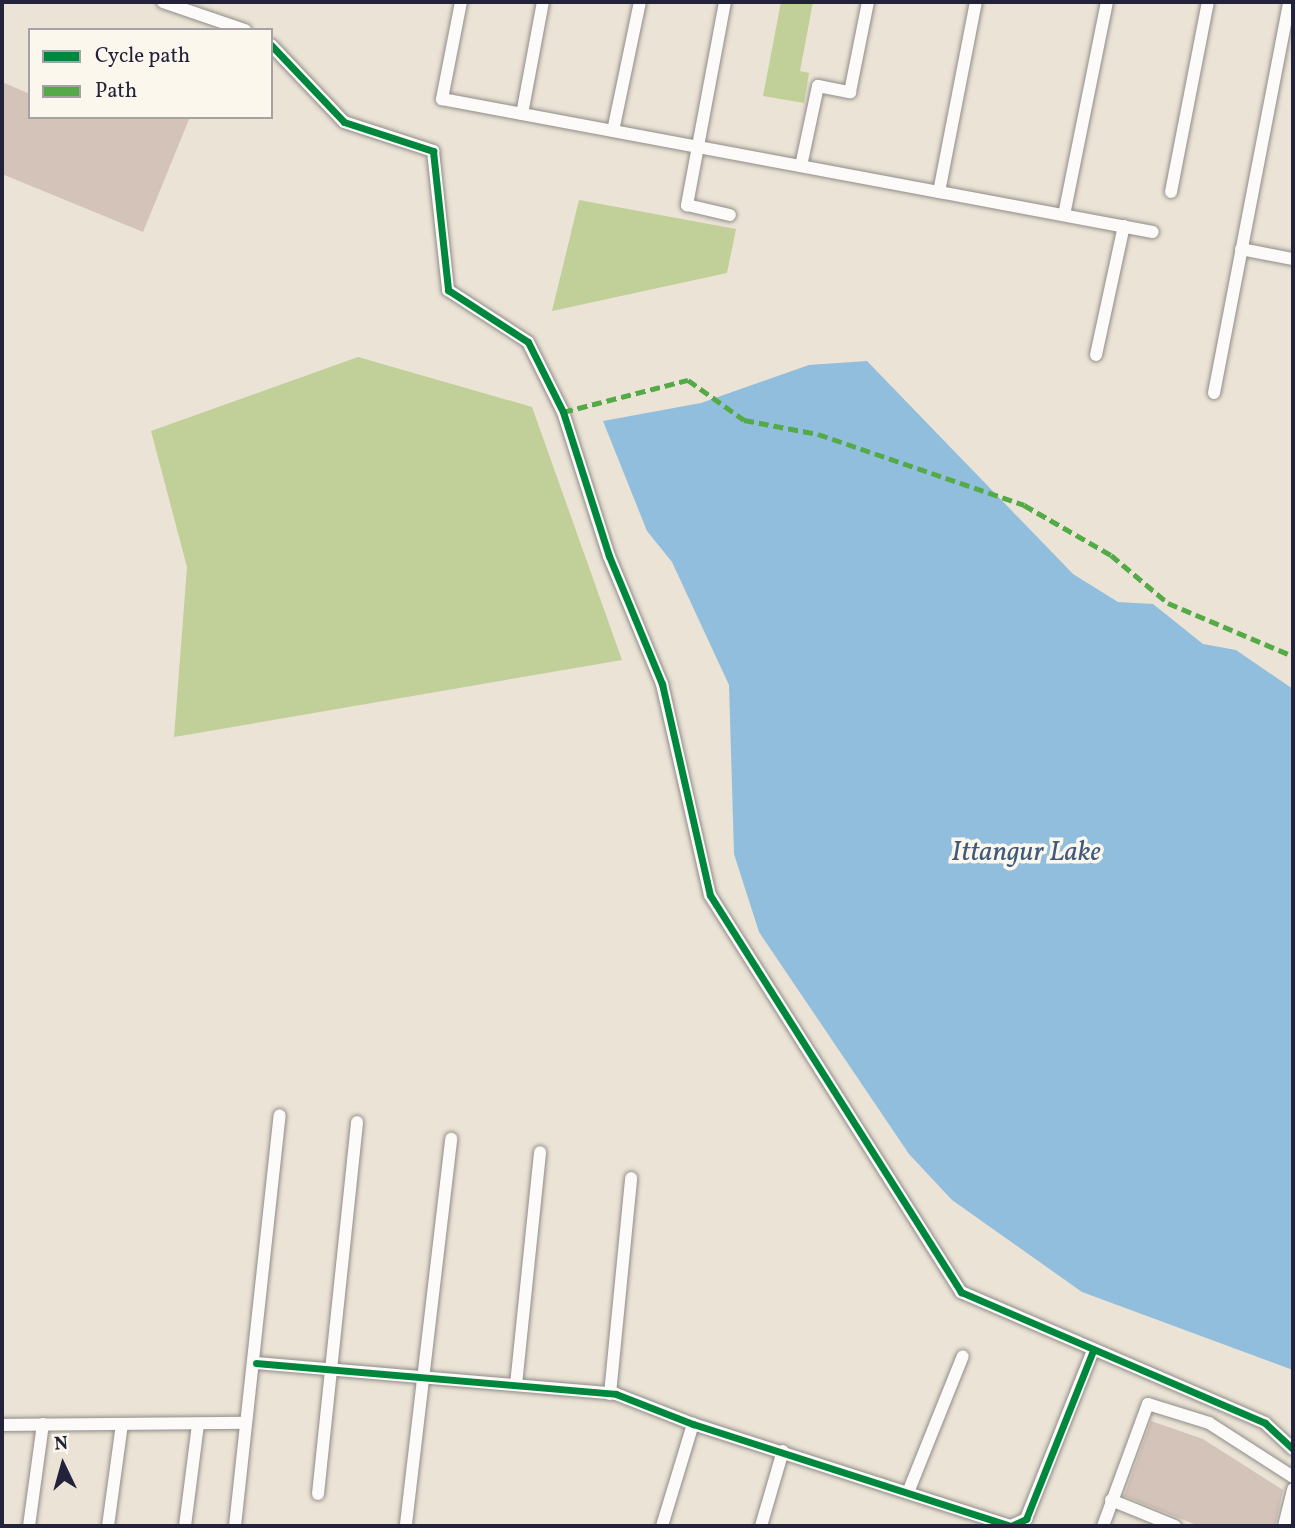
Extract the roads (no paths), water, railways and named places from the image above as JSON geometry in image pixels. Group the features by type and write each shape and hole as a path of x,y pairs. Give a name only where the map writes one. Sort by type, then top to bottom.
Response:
{"street":[{"path":"163,2 239,28"},
{"path":"461,2 442,99 1153,232"},
{"path":"522,114 543,2"},
{"path":"613,131 640,2"},
{"path":"725,2 687,205 730,215"},
{"path":"801,166 818,86 850,92 868,2"},
{"path":"939,192 976,2"},
{"path":"1065,215 1107,2"},
{"path":"1171,192 1208,2"},
{"path":"1214,393 1289,2"},
{"path":"273,47 344,122 433,152 448,290 528,342 563,412 608,556 662,684 710,895 961,1292 1265,1423 1293,1448"},
{"path":"1096,355 1124,226"},
{"path":"1241,249 1293,259"},
{"path":"235,1526 245,1423 256,1363 280,1115"},
{"path":"318,1494 357,1122"},
{"path":"406,1524 452,1139"},
{"path":"516,1385 540,1152"},
{"path":"610,1394 631,1178"},
{"path":"256,1363 424,1381 516,1385 610,1394 692,1424 909,1490 1012,1526 1020,1524 1093,1351"},
{"path":"909,1490 963,1356"},
{"path":"1103,1526 1148,1404 1209,1423 1293,1478"},
{"path":"2,1425 245,1423"},
{"path":"29,1526 43,1424"},
{"path":"108,1526 122,1424"},
{"path":"185,1526 198,1424"},
{"path":"662,1526 692,1424"},
{"path":"761,1526 783,1451"},
{"path":"1284,1526 1293,1489"},
{"path":"1111,1500 1175,1526"}],"water":[{"name":"Ittangur Lake","path":"867,361 1073,574 1118,602 1153,604 1203,644 1236,650 1293,689 1293,1370 1082,1292 952,1200 909,1154 759,932 734,854 729,685 672,562 647,531 603,421 701,403 809,365"}]}
